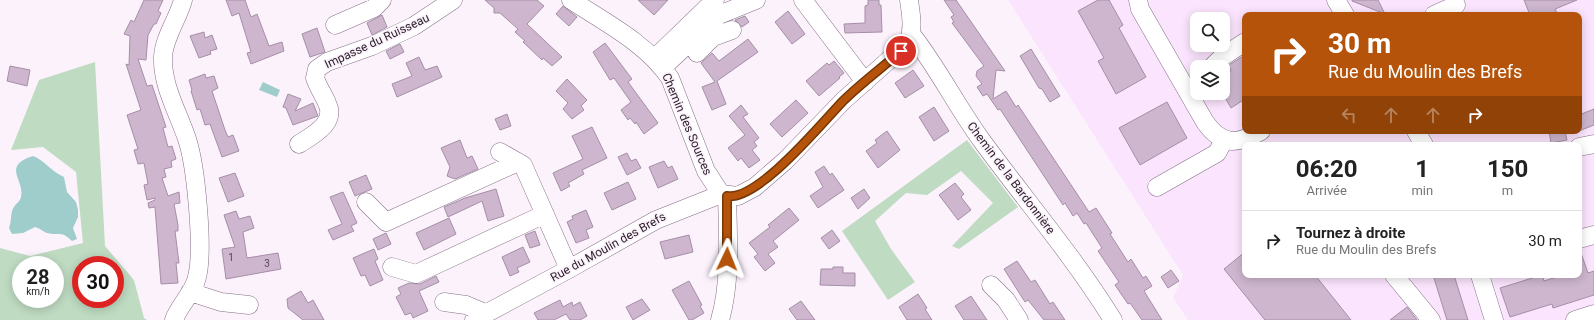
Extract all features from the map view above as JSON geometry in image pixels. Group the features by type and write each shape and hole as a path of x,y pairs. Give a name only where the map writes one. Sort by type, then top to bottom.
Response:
{"street":[{"path":"174,320 197,279 200,259 192,157 166,84 163,56 167,40 183,0"},
{"path":"336,25 374,8 382,0"},
{"name":"Impasse du Ruisseau","path":"299,144 316,134 325,126 330,112 328,104 315,78 318,69 327,62 372,46 414,26 453,0"},
{"path":"571,0 663,68"},
{"path":"663,68 716,0"},
{"path":"663,68 720,15 756,0"},
{"path":"803,0 865,82"},
{"path":"909,0 912,35"},
{"path":"1138,0 1140,9 1213,134 1224,140 1236,141 1249,138 1256,134"},
{"path":"1441,12 1456,5"},
{"path":"663,68 713,37 732,30"},
{"name":"Rue du Moulin des Brefs","path":"480,318 656,220 724,195 743,195 756,188 785,162 844,100 901,51 908,43 912,35"},
{"name":"Chemin de la Bardonnière","path":"912,35 928,57 969,123 1063,247 1106,317"},
{"path":"1219,60 1242,44"},
{"name":"Chemin des Sources","path":"663,68 706,171 724,195"},
{"path":"1157,187 1216,153 1224,140"},
{"path":"1582,146 1594,144"},
{"path":"500,152 523,165 569,269"},
{"path":"366,202 386,222 518,162"},
{"path":"720,320 724,306 727,259 724,195"},
{"path":"392,267 416,274 545,214"},
{"path":"1582,238 1594,235"},
{"path":"1396,278 1431,320"},
{"path":"1481,278 1494,320"},
{"path":"991,285 1006,300 1019,320"},
{"path":"190,292 221,302 249,305"},
{"path":"444,302 466,305 480,318"},
{"path":"1575,320 1594,314"}],"shaded area":[{"path":"1008,0 1594,0 1594,320 1188,320 1173,298 1183,275"},
{"path":"95,62 105,246 114,256 72,256 72,308 124,308 124,268 134,280 144,318 147,320 0,320 0,248 30,256 83,243 76,172 43,147 11,150 39,80"},
{"path":"263,82 280,90 277,97 259,90"},
{"path":"967,140 1018,207 959,249 952,246 993,203 961,171 927,195 906,193 875,221 891,249 915,282 888,300 842,231"},
{"path":"33,156 64,177 67,192 76,202 78,210 78,217 73,228 77,239 72,241 62,234 47,233 35,227 23,233 12,234 9,228 12,211 21,197 16,169 18,164 23,160"}],"building":[{"path":"144,0 163,0 158,11 161,13 156,24 154,24 148,35 146,60 138,59 147,86 152,85 166,127 163,128 168,147 172,146 176,159 171,161 172,167 164,169 166,177 162,178 168,196 179,192 180,203 174,204 178,225 178,231 175,231 179,263 176,263 178,283 161,284 155,207 149,208 148,203 155,200 155,198 147,200 144,185 148,184 144,163 138,164 134,150 138,149 127,115 141,110 126,64 129,65 130,36 124,34 131,20 134,22"},
{"path":"226,0 245,0 251,17 257,14 269,46 282,42 284,51 251,64 247,53 251,52 239,13 232,16"},
{"path":"485,0 537,0 544,6 527,24 562,57 552,66 543,58 542,60 515,32 518,29 500,13 494,13 494,8"},
{"path":"638,0 668,0 654,15"},
{"path":"868,0 879,0 879,5 881,5 882,32 845,33 844,24 865,23 865,6 868,5"},
{"path":"944,0 956,0 1005,71 996,70 993,99 1006,91 1016,107 1018,105 1089,212 1096,208 1112,233 1110,234 1128,262 1131,259 1143,278 1146,276 1152,286 1144,291 1162,320 1142,320 1130,303 1128,304 1115,285 1119,282 1098,251 1102,248 1086,223 1084,224 1077,213 1073,216 1065,203 1063,205 1000,109 998,110 987,94 983,96 977,87 982,84 976,76 977,71 984,66 952,23 954,22 951,17 954,15"},
{"path":"1098,0 1109,0 1123,25 1119,28 1146,77 1116,94 1098,61 1104,58 1078,11"},
{"path":"1378,0 1384,12 1380,12 1352,1"},
{"path":"1524,0 1577,0 1555,9 1556,12 1529,12"},
{"path":"563,6 577,17 569,26 556,14"},
{"path":"788,11 805,34 792,44 775,22"},
{"path":"382,15 387,27 372,35 367,23"},
{"path":"745,16 749,22 742,27 735,20"},
{"path":"317,28 325,52 310,57 302,34"},
{"path":"204,32 205,38 212,35 217,49 210,51 211,54 199,58 190,36"},
{"path":"748,39 758,52 717,81 726,104 712,110 702,87 715,82 701,63 712,53 719,61"},
{"path":"605,43 632,79 628,82 658,123 644,134 636,122 635,124 630,118 628,120 621,110 631,102 614,78 610,80 593,52"},
{"path":"400,44 404,52 390,59 386,51"},
{"path":"1031,49 1060,96 1050,102 1042,89 1039,88 1020,56"},
{"path":"419,57 425,70 437,66 442,77 397,97 392,84 412,76 406,63"},
{"path":"1242,57 1242,101 1231,108 1226,100 1230,100 1230,64"},
{"path":"834,61 844,73 819,96 806,81 827,63 829,65"},
{"path":"10,66 30,70 27,86 7,81"},
{"path":"913,70 924,86 905,98 895,83"},
{"path":"205,74 206,78 214,76 218,88 212,91 225,130 228,137 233,135 239,151 222,157 210,124 205,125 200,109 197,110 191,91 189,80"},
{"path":"567,79 587,100 581,106 584,110 572,119 563,109 568,103 556,91"},
{"path":"288,94 301,99 295,111 313,103 318,116 293,125 286,108 283,107"},
{"path":"796,100 808,113 782,137 770,124"},
{"path":"1167,102 1187,138 1140,165 1119,128"},
{"path":"741,105 748,114 743,117 759,138 754,142 757,146 752,150 760,160 749,168 741,158 738,161 728,148 745,135 729,116"},
{"path":"934,107 949,131 934,141 919,117"},
{"path":"1594,109 1594,125 1582,130 1582,114"},
{"path":"507,114 511,126 500,130 495,119"},
{"path":"592,127 607,158 582,170 584,174 568,183 570,186 561,191 553,173 583,159 572,136"},
{"path":"887,131 900,150 878,168 866,151 877,143 875,140"},
{"path":"1550,134 1566,134 1567,140 1551,142"},
{"path":"460,140 467,158 472,156 478,169 455,179 447,176 450,167 441,148"},
{"path":"627,153 631,161 636,159 641,168 627,175 618,157"},
{"path":"664,161 668,168 672,166 678,179 658,188 649,167"},
{"path":"824,166 830,175 832,173 844,190 818,208 810,196 823,187 815,172"},
{"path":"235,173 244,196 228,202 219,178"},
{"path":"366,175 372,189 355,196 349,182"},
{"path":"628,182 636,199 612,210 604,193"},
{"path":"955,183 964,194 961,197 971,210 958,220 939,195"},
{"path":"496,189 504,216 488,221 482,201 448,217 444,207 465,198"},
{"path":"864,189 870,198 858,209 851,198"},
{"path":"343,192 357,223 351,226 354,231 333,240 328,230 342,224 330,197"},
{"path":"789,208 799,220 773,241 778,247 768,254 775,263 765,271 754,257 758,254 749,243 770,227 768,225"},
{"path":"586,210 593,227 586,230 589,238 576,243 567,222 573,219 572,216"},
{"path":"236,211 239,219 250,216 254,228 243,232 247,258 278,253 281,269 226,279 222,249 235,247 224,215"},
{"path":"449,218 456,234 424,250 416,233"},
{"path":"832,230 840,241 829,249 821,238"},
{"path":"535,231 540,245 530,248 525,235"},
{"path":"386,233 391,244 378,250 373,239"},
{"path":"689,235 693,252 665,259 660,242"},
{"path":"523,247 530,262 517,268 519,272 510,276 502,257"},
{"path":"374,249 378,259 375,261 383,280 370,286 365,275 361,276 353,258"},
{"path":"1242,254 1242,278 1317,278 1351,320 1265,320 1224,269"},
{"path":"1582,256 1588,273 1594,271 1594,295 1553,308 1552,304 1510,317 1500,288 1532,278 1543,278 1544,281 1554,278 1582,278"},
{"path":"1017,261 1031,282 1035,280 1050,304 1053,302 1065,320 1044,320 1028,300 1025,302 1004,269"},
{"path":"833,267 843,267 843,273 855,273 855,286 820,285 821,269 833,269"},
{"path":"1171,270 1179,281 1168,288 1161,277"},
{"path":"436,276 439,282 419,291 428,311 413,318 411,313 405,315 396,297 401,294 398,288 409,283 420,284"},
{"path":"1434,278 1455,278 1468,320 1447,320"},
{"path":"689,281 702,305 700,306 704,313 692,320 689,320 672,290"},
{"path":"301,291 308,303 313,300 324,320 303,320 288,308 287,299"},
{"path":"918,294 927,308 925,309 932,320 907,320 899,307"},
{"path":"971,296 987,320 964,320 955,306"},
{"path":"642,299 650,310 633,320 626,307"},
{"path":"560,300 563,307 572,302 573,306 580,302 587,316 580,320 570,320 566,314 554,320 538,320 534,313"},
{"path":"801,301 815,320 797,320 789,309"},
{"path":"1407,307 1417,320 1390,320"}],"route":[{"path":"727,259 727,196 731,197 743,195 756,188 785,162 825,122 844,100 901,51"}]}
